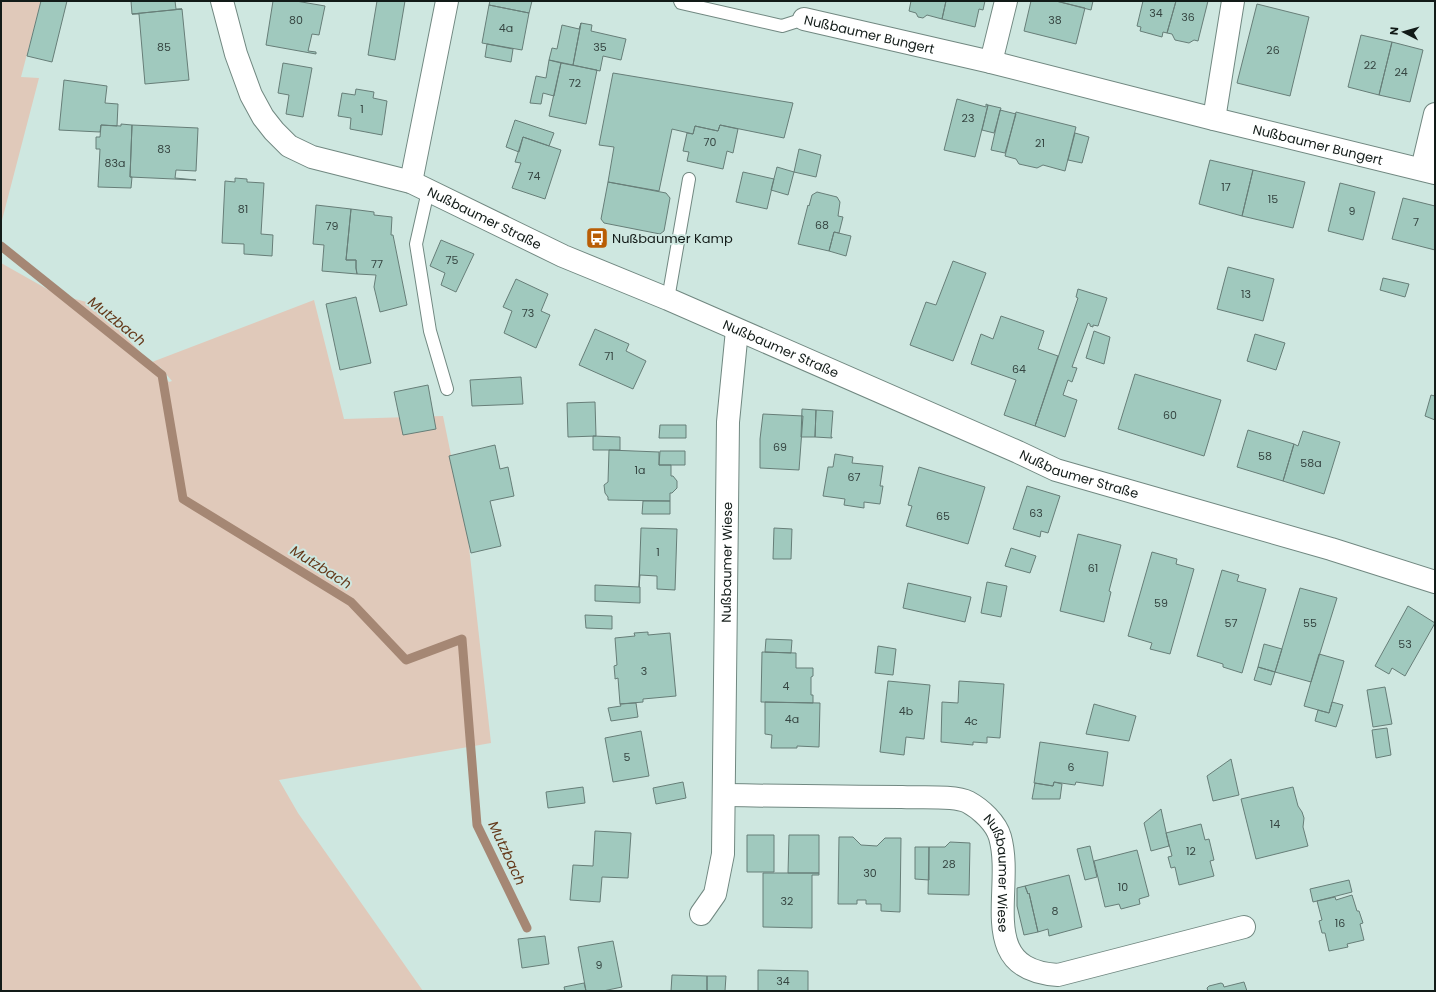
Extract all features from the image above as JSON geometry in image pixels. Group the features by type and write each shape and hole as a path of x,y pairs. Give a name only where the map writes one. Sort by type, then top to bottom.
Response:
{"street":[{"name":"Nußbaumer Straße","path":"222,1 236,54 251,95 262,117 289,146 312,157 420,186 563,256 668,299 1056,470 1331,549 1435,582"},
{"path":"420,186 447,1"},
{"path":"991,62 1006,1"},
{"path":"1214,119 1233,1"},
{"name":"Nußbaumer Bungert","path":"804,19 991,62 1214,119 1429,171 1435,114"},
{"name":"Nußbaumer Wiese","path":"701,914 716,894 723,854 728,422 737,330"},
{"name":"Nußbaumer Wiese","path":"724,795 918,798 957,799 967,801 977,807 992,821 1000,836 1004,854 1003,931 1006,945 1014,958 1029,969 1044,974 1058,975 1244,927"}],"lane":[{"name":"Nußbaumer Bungert","path":"680,1 681,3 782,26 804,19"},
{"path":"668,299 689,179"},
{"path":"420,186 416,244 430,331 448,389"}],"shaded area":[{"path":"1,1 41,1 21,77 39,78 1,224"},
{"path":"1,263 56,294 98,305 145,357 153,368 159,370 169,382 172,381 160,367 154,366 152,362 314,300 344,419 443,416 468,538 491,743 279,780 298,813 423,991 1,991"}],"building":[{"path":"41,1 67,1 52,62 27,56"},
{"path":"131,1 175,1 176,9 182,9 132,14"},
{"path":"273,1 296,1 325,6 319,35 312,34 308,51 316,52 316,54 266,45"},
{"path":"377,1 405,1 395,60 368,55"},
{"path":"490,1 532,1 529,13 489,5"},
{"path":"911,1 946,1 942,19 927,15 923,18 918,17 916,13 909,11"},
{"path":"946,1 985,1 983,10 979,9 975,27 942,19"},
{"path":"1031,1 1056,1 1085,8 1076,44 1024,31"},
{"path":"1056,1 1093,1 1091,10"},
{"path":"1143,1 1176,1 1167,33 1163,32 1162,37 1140,31 1141,27 1137,26"},
{"path":"1176,1 1208,1 1198,41 1194,40 1189,43 1175,40 1172,34 1167,33"},
{"path":"1257,4 1309,17 1290,96 1237,83"},
{"path":"489,5 529,13 522,50 482,43"},
{"path":"182,9 189,80 145,84 139,14 132,14"},
{"path":"581,23 592,25 591,31 626,39 621,60 603,56 600,71 573,65"},
{"path":"581,23 573,65 549,60 552,48 557,49 562,25 579,29"},
{"path":"1361,35 1392,42 1379,95 1348,87"},
{"path":"1392,42 1423,50 1410,102 1379,95"},
{"path":"487,44 513,49 511,62 485,57"},
{"path":"549,60 561,63 554,96 543,93 541,104 530,103 536,76 546,78"},
{"path":"283,63 312,68 303,117 286,114 289,95 278,93"},
{"path":"561,63 597,70 586,124 549,116"},
{"path":"613,73 793,103 784,138 720,125 718,131 695,126 693,134 672,129 659,191 608,182 614,147 599,145"},
{"path":"64,80 107,86 105,103 118,104 117,126 101,125 100,132 59,130"},
{"path":"356,89 374,92 373,98 387,101 382,135 350,129 351,118 338,116 342,93 355,95"},
{"path":"957,99 986,107 986,104 988,105 975,157 944,150"},
{"path":"988,105 1001,108 994,133 982,130"},
{"path":"1000,110 1016,114 1005,153 991,150"},
{"path":"1016,112 1076,127 1065,171 1043,165 1037,168 1019,164 1016,159 1005,156"},
{"path":"515,120 554,133 549,146 523,137 519,152 506,147"},
{"path":"121,124 132,125 131,188 98,187 100,149 96,149 96,137 100,137 101,125 121,126"},
{"path":"132,125 198,128 196,171 176,170 175,178 196,180 130,177"},
{"path":"720,125 738,129 733,153 727,151 723,169 687,161 689,152 683,151 687,133 693,134 695,126 718,131"},
{"path":"1075,133 1089,137 1082,163 1068,160"},
{"path":"523,137 561,150 545,199 512,188 521,163 515,162"},
{"path":"799,149 821,155 816,177 794,172"},
{"path":"1210,160 1253,170 1242,216 1199,204"},
{"path":"777,167 794,172 788,195 771,190"},
{"path":"1253,170 1305,182 1293,228 1242,216"},
{"path":"743,172 774,179 767,209 736,202"},
{"path":"235,178 247,179 247,182 264,183 261,234 273,235 272,256 244,254 244,244 222,243 225,181 235,182"},
{"path":"608,182 666,193 670,198 664,231 660,234 604,223 601,219"},
{"path":"1340,183 1375,192 1363,240 1328,231"},
{"path":"817,192 837,197 840,202 838,216 843,217 839,233 834,232 829,251 798,244 808,205 809,206 812,195"},
{"path":"1403,198 1435,206 1435,250 1392,239"},
{"path":"316,205 351,209 346,260 356,260 357,274 322,271 324,245 313,244"},
{"path":"351,209 374,212 374,215 392,217 391,235 393,235 407,305 380,312 374,287 376,275 357,274 356,260 346,260"},
{"path":"834,232 851,236 846,256 829,251"},
{"path":"441,240 474,254 456,292 441,285 445,273 430,266"},
{"path":"953,261 986,273 953,361 910,345 926,302 936,305"},
{"path":"1228,267 1274,279 1263,321 1217,309"},
{"path":"1383,278 1409,284 1405,297 1380,290"},
{"path":"516,279 548,294 541,311 550,315 536,348 504,333 512,311 503,307"},
{"path":"1078,289 1107,298 1098,326 1093,325 1093,327 1088,323 1072,367 1077,368 1072,382 1068,380 1063,395 1077,400 1065,437 1035,426 1078,298 1076,297"},
{"path":"356,297 371,363 340,370 326,304"},
{"path":"1001,316 1044,331 1038,349 1058,356 1035,426 1004,415 1016,380 971,364 981,334 993,339"},
{"path":"595,329 629,344 626,351 646,361 633,389 579,365"},
{"path":"1094,331 1110,337 1104,364 1086,358"},
{"path":"1255,334 1285,343 1276,370 1247,361"},
{"path":"1135,374 1221,400 1204,456 1118,429"},
{"path":"521,377 523,404 472,406 470,380"},
{"path":"428,385 436,429 403,435 394,392"},
{"path":"1431,395 1435,396 1435,420 1425,416"},
{"path":"595,402 596,436 568,437 567,403"},
{"path":"802,409 816,410 815,437 801,437"},
{"path":"816,410 833,411 832,438 815,437"},
{"path":"763,414 803,416 799,470 760,468 760,439"},
{"path":"660,425 686,425 686,438 659,438"},
{"path":"1248,430 1294,444 1283,481 1237,467"},
{"path":"1303,431 1340,442 1324,494 1283,481 1294,444 1298,446"},
{"path":"593,436 620,437 620,450 593,450"},
{"path":"495,445 500,469 508,467 514,496 490,501 501,546 471,553 449,456"},
{"path":"609,450 659,452 659,465 671,465 671,476 673,476 677,481 677,488 670,493 670,501 608,500 604,485 608,482"},
{"path":"660,451 685,451 685,465 659,465"},
{"path":"835,454 853,457 852,463 883,466 880,486 883,486 880,504 864,502 864,508 844,505 845,499 823,496 828,467 833,467"},
{"path":"919,467 985,487 968,544 906,526 912,506 908,505"},
{"path":"1027,486 1060,496 1048,533 1041,531 1040,537 1013,529"},
{"path":"643,501 670,501 670,514 642,514"},
{"path":"641,528 677,529 675,590 657,589 657,576 640,575 639,587"},
{"path":"774,528 792,529 791,559 773,559"},
{"path":"1078,534 1121,545 1109,591 1111,592 1104,622 1060,611"},
{"path":"1011,548 1036,556 1030,573 1005,566"},
{"path":"1152,552 1177,559 1176,564 1194,569 1170,654 1150,649 1152,643 1128,636"},
{"path":"1222,570 1239,575 1237,581 1266,589 1242,673 1223,667 1223,664 1197,656"},
{"path":"987,582 1007,586 1001,617 981,613"},
{"path":"908,583 971,597 965,622 903,608"},
{"path":"595,585 640,587 640,603 595,601"},
{"path":"1300,588 1337,598 1311,682 1275,672"},
{"path":"1408,606 1435,623 1405,676 1392,668 1389,674 1375,666"},
{"path":"585,615 612,616 612,629 586,628"},
{"path":"648,632 648,635 670,633 676,696 643,699 643,702 620,704 618,678 615,679 614,666 617,665 615,638 635,636 634,633"},
{"path":"766,639 792,640 791,653 765,652"},
{"path":"1264,644 1282,649 1275,672 1258,667"},
{"path":"878,646 896,649 893,675 875,673"},
{"path":"762,652 796,653 796,668 813,668 813,676 811,677 811,695 813,695 813,703 761,702"},
{"path":"1319,654 1344,661 1329,713 1304,706"},
{"path":"1258,667 1275,672 1271,685 1254,680"},
{"path":"888,681 930,685 924,739 906,737 904,755 880,752"},
{"path":"959,681 1004,684 1000,738 987,737 987,743 973,742 973,745 941,742 942,702 958,703"},
{"path":"1385,687 1392,724 1373,727 1367,690"},
{"path":"765,702 820,703 819,747 797,746 797,748 771,748 772,735 765,734"},
{"path":"1332,702 1343,705 1336,727 1315,721 1318,710 1329,713"},
{"path":"636,703 638,717 611,721 608,708 621,706 620,704"},
{"path":"1094,704 1136,716 1129,741 1086,734"},
{"path":"1387,728 1391,755 1376,758 1372,730"},
{"path":"641,731 649,776 613,782 605,738"},
{"path":"1040,742 1108,752 1103,786 1076,782 1075,785 1054,782 1053,786 1034,783"},
{"path":"1231,759 1239,795 1213,801 1207,776"},
{"path":"683,782 686,798 656,804 653,788"},
{"path":"1054,782 1062,784 1060,799 1032,799 1035,783 1053,786"},
{"path":"583,787 585,803 548,808 546,792"},
{"path":"1293,787 1298,806 1304,818 1303,827 1308,846 1256,859 1241,799"},
{"path":"1161,809 1169,846 1151,851 1144,823"},
{"path":"1201,824 1205,840 1209,839 1214,860 1210,861 1214,876 1179,885 1175,867 1171,868 1168,857 1172,856 1166,833"},
{"path":"595,831 631,833 628,878 602,877 600,902 570,900 573,865 593,866"},
{"path":"747,835 774,835 774,872 747,872"},
{"path":"789,835 819,835 819,873 788,873"},
{"path":"839,837 853,837 861,845 877,846 885,838 901,838 900,912 881,911 881,904 866,904 866,900 857,900 857,904 838,904"},
{"path":"950,842 970,843 969,895 928,894 929,847 945,847"},
{"path":"1090,846 1097,877 1085,880 1077,849"},
{"path":"915,847 929,847 929,880 915,879"},
{"path":"1137,850 1149,896 1139,899 1140,904 1121,909 1119,904 1105,907 1094,861"},
{"path":"763,873 819,873 819,875 812,875 812,928 763,927"},
{"path":"1069,875 1082,927 1049,936 1048,929 1038,932 1029,893 1028,894 1025,886"},
{"path":"1349,880 1352,892 1313,902 1310,889"},
{"path":"1025,886 1028,894 1029,893 1038,932 1024,935 1017,906 1017,888"},
{"path":"1352,895 1363,923 1360,924 1364,940 1347,944 1348,947 1329,951 1325,933 1322,933 1319,921 1322,920 1317,901 1335,897 1336,900"},
{"path":"545,936 549,964 522,968 518,939"},
{"path":"613,941 622,987 603,991 586,991 578,947"},
{"path":"758,970 808,971 808,991 758,991"},
{"path":"672,975 707,976 707,991 671,991"},
{"path":"707,976 726,976 725,991 707,991"},
{"path":"1244,982 1247,991 1208,991 1207,988 1209,986 1221,983 1224,987"},
{"path":"584,983 586,991 565,991 564,987"}],"waterway":[{"name":"Mutzbach","path":"1,246 162,375 183,499 351,602 406,660 462,639 477,825 527,928"}],"place":[{"name":"Nußbaumer Kamp","path":"597,238"}]}
